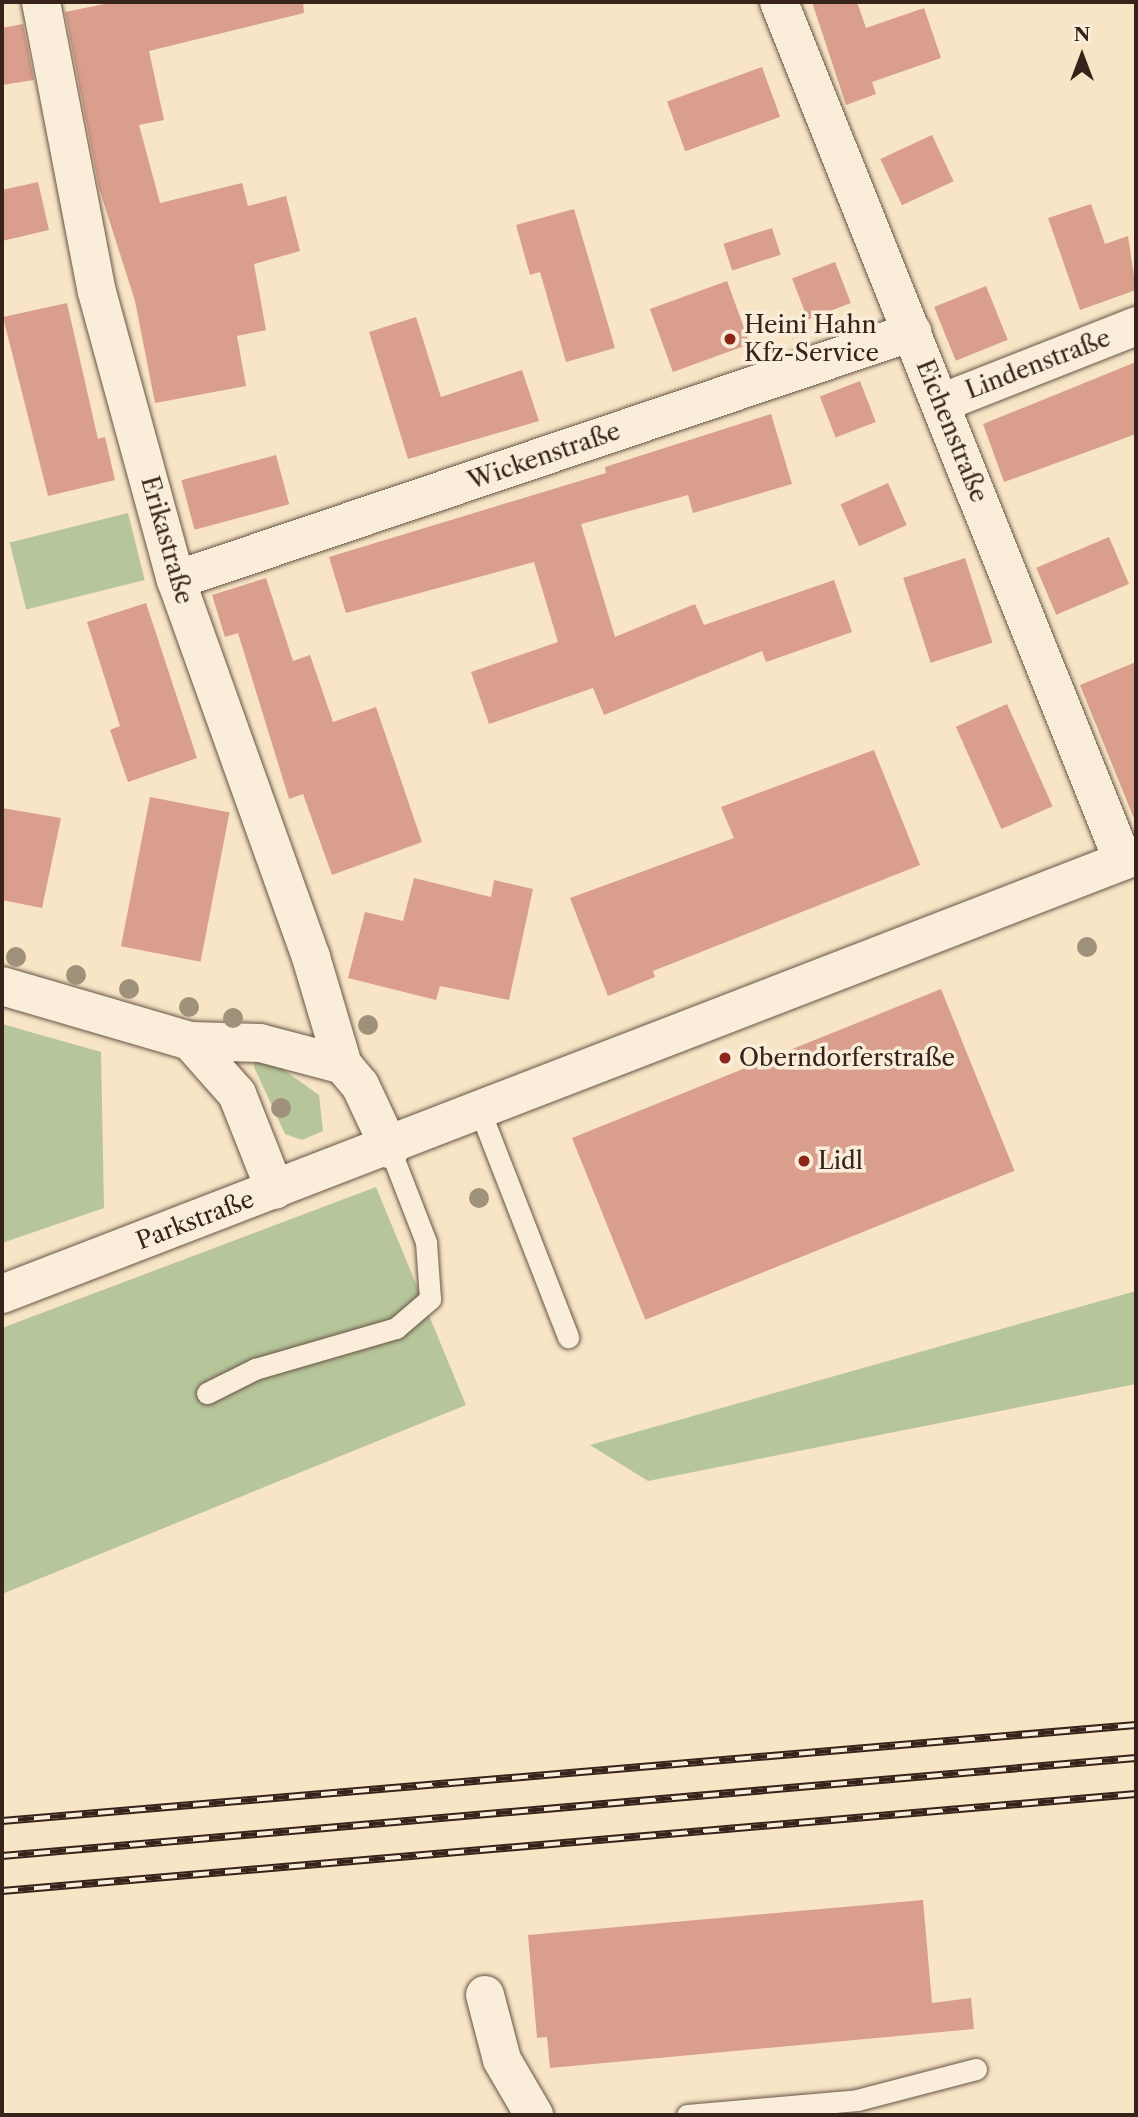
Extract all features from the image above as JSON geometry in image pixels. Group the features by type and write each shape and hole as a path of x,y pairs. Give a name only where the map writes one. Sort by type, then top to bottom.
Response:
{"street":[{"name":"Erikastraße","path":"41,2 97,292 176,580 301,961 343,1065"},
{"name":"Eichenstraße","path":"779,2 1129,859"},
{"name":"Lindenstraße","path":"941,403 1136,326"},
{"name":"Wickenstraße","path":"176,580 912,332"},
{"path":"2,986 190,1041 260,1043 343,1065 360,1085 390,1149 480,1111 1129,859"},
{"path":"190,1041 237,1094 275,1190"},
{"name":"Parkstraße","path":"2,1294 390,1149"},
{"path":"485,1995 502,2060 534,2115"}],"lane":[{"path":"480,1111 568,1337"},
{"path":"207,1393 255,1370 396,1328 430,1299 426,1242 390,1149"},
{"path":"687,2115 858,2100 976,2069"}],"green space":[{"path":"128,513 145,580 26,609 10,543"},
{"path":"2,1024 101,1052 104,1208 2,1243"},
{"path":"270,1060 319,1095 323,1131 302,1140 285,1134 254,1067 254,1061"},
{"path":"376,1187 466,1405 2,1594 2,1328"},
{"path":"1136,1291 1136,1384 648,1481 590,1445"}],"building":[{"path":"114,2 303,2 304,13 149,51 164,120 139,125 160,203 242,183 248,206 286,196 300,251 254,264 266,330 237,336 246,386 155,403 135,301 99,188 65,12"},
{"path":"812,2 857,2 866,28 924,8 941,58 872,82 876,94 846,105"},
{"path":"23,24 34,80 2,85 2,28"},
{"path":"762,67 780,117 685,151 667,102"},
{"path":"932,135 954,181 902,205 880,159"},
{"path":"38,182 49,230 2,241 2,190"},
{"path":"1091,204 1105,244 1128,236 1136,290 1080,310 1048,218"},
{"path":"574,209 615,348 566,362 540,272 530,275 516,225"},
{"path":"772,228 781,255 732,270 723,244"},
{"path":"835,262 851,303 808,320 792,278"},
{"path":"727,281 750,344 673,372 650,309"},
{"path":"986,286 1008,340 956,361 934,307"},
{"path":"67,303 98,439 105,437 115,480 48,496 3,317"},
{"path":"416,317 441,397 522,370 539,421 408,459 369,332"},
{"path":"1136,362 1136,434 1004,482 983,424"},
{"path":"860,381 876,422 836,437 820,396"},
{"path":"771,414 792,484 693,513 688,495 581,524 615,637 695,604 704,625 834,580 852,632 766,662 762,651 604,715 593,688 489,724 471,672 558,642 534,562 346,613 329,557 606,473 605,467"},
{"path":"276,455 289,504 195,530 181,480"},
{"path":"888,483 907,525 859,546 840,504"},
{"path":"1109,537 1129,584 1056,615 1036,568"},
{"path":"965,558 993,643 931,663 903,578"},
{"path":"266,578 293,661 310,655 333,722 376,707 422,842 332,875 303,794 289,799 238,633 225,637 212,595"},
{"path":"146,603 197,758 128,782 110,730 120,726 87,622"},
{"path":"1136,662 1136,821 1135,821 1080,685"},
{"path":"1007,704 1053,806 1001,829 956,727"},
{"path":"874,750 920,865 653,971 655,977 608,996 570,898 734,838 721,807"},
{"path":"150,797 230,812 201,962 121,946"},
{"path":"2,808 61,818 42,908 2,900"},
{"path":"414,878 491,897 494,880 533,889 509,1000 440,986 436,1000 348,978 365,912 403,921"},
{"path":"941,989 1014,1171 645,1320 572,1138"},
{"path":"923,1900 932,2003 971,1998 974,2029 550,2068 547,2037 537,2038 528,1935"}],"railway":[{"path":"2,1821 1136,1725"},
{"path":"2,1856 1136,1758"},
{"path":"2,1891 1136,1794"}],"place":[{"name":"Heini Hahn Kfz-Service","path":"730,339"},
{"name":"Oberndorferstraße","path":"725,1058"},
{"name":"Lidl","path":"804,1161"}]}
